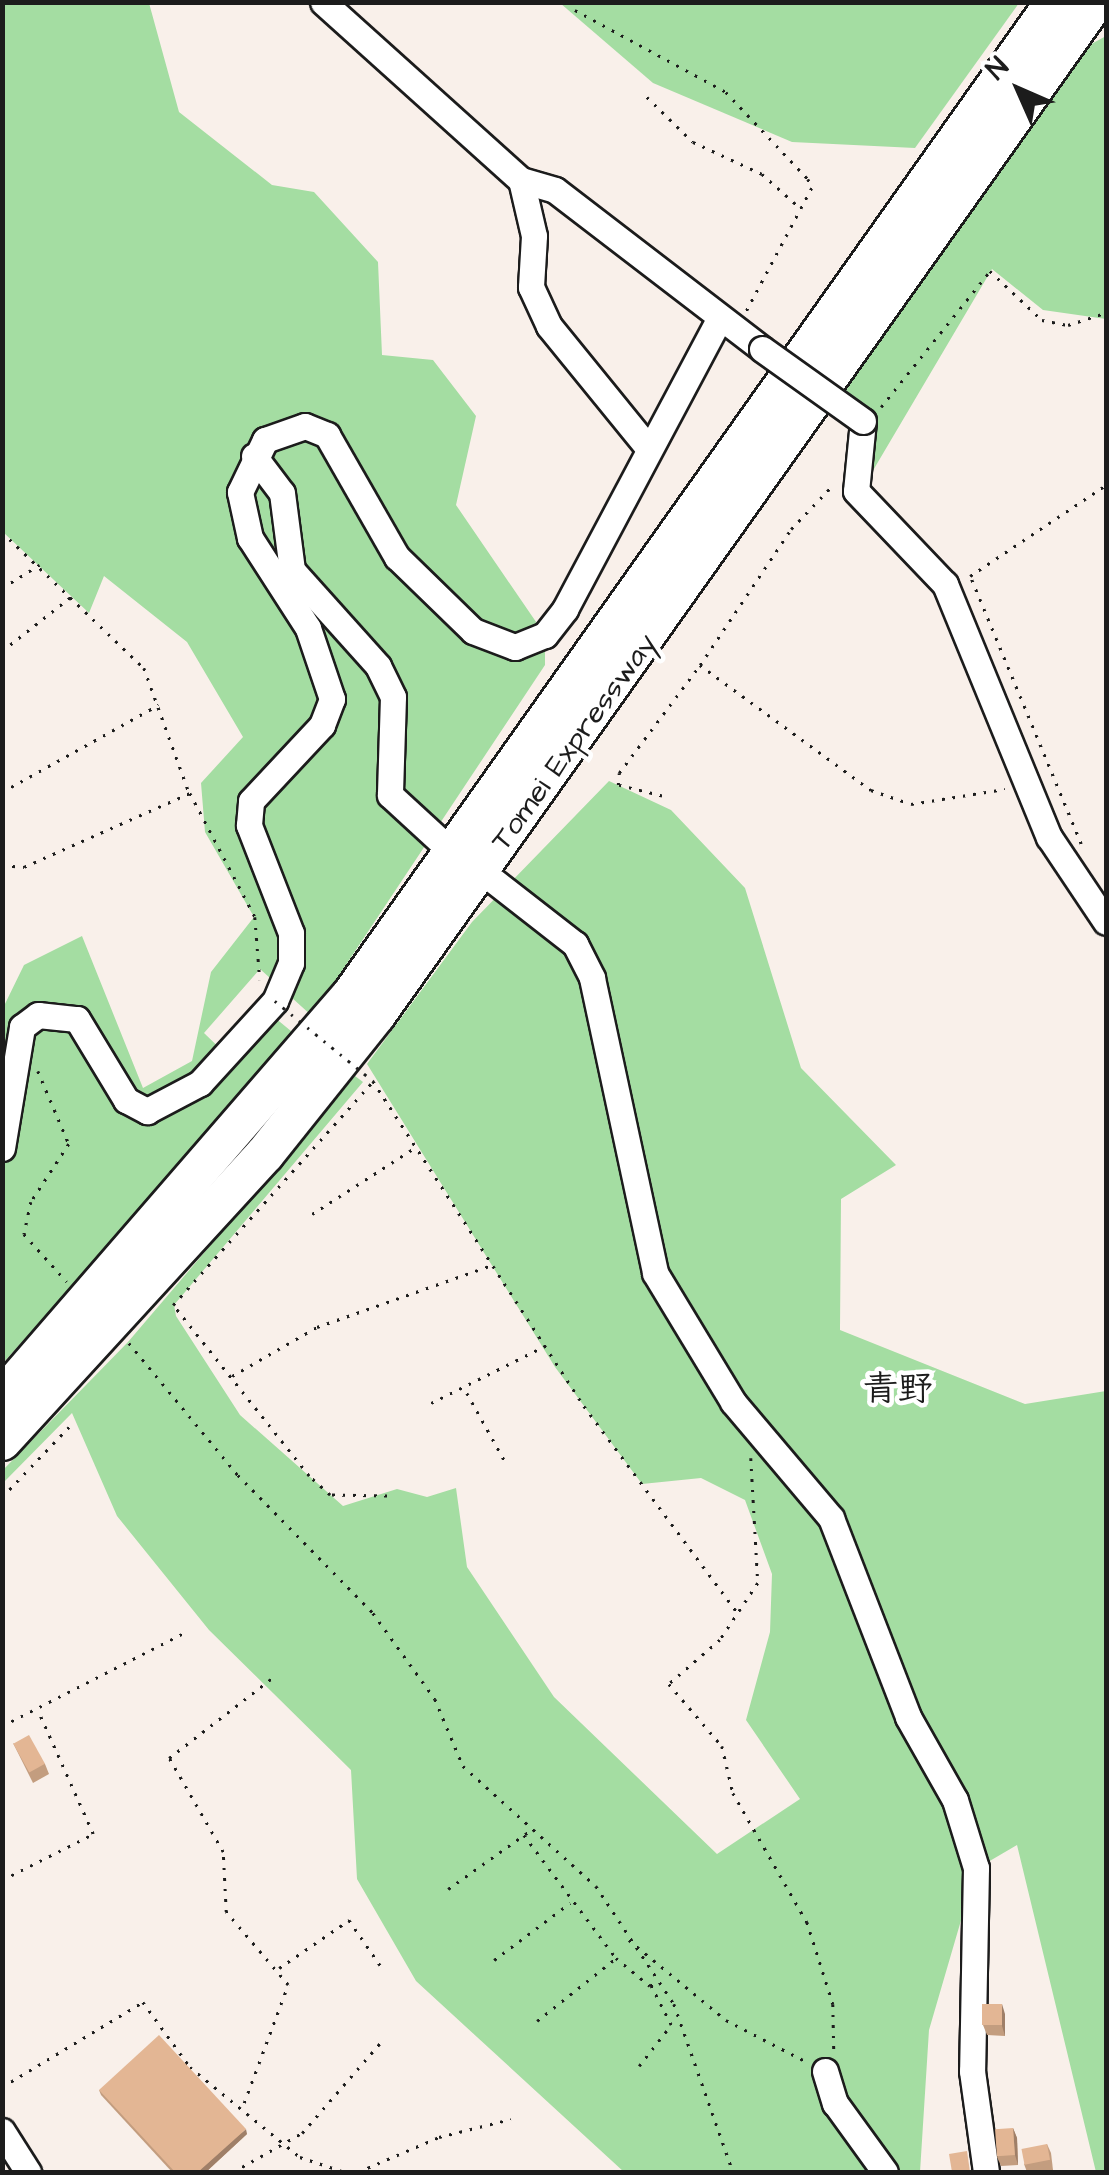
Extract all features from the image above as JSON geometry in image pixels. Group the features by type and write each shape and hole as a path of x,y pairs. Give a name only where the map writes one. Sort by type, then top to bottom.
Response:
{"highway":[{"name":"Tomei Expressway","path":"2,1442 253,1168 376,1014 1004,96 1054,2"},
{"name":"Tomei Expressway","path":"2,1398 352,994 1004,96 1095,2"}],"street":[{"path":"323,2 522,180 556,190 728,326 863,422 856,491 945,584 1030,782 1049,837 1106,922"},
{"path":"522,180 534,236 531,287 549,326 645,444"},
{"path":"2,1148 22,1028 58,1010 78,1019 126,1100 147,1111 200,1083 275,1001 291,933 249,824 251,801 322,724 332,698 308,628 250,538 240,492 254,456 279,430 327,434 398,557 472,632 515,647 545,635 564,608 645,444 728,326"},
{"path":"254,456 282,492 292,570 378,666 393,697 390,795 440,840"},
{"path":"494,881 574,944 592,978 655,1273 754,1430 831,1518 908,1717 975,1856 972,2071 986,2172"},
{"path":"825,2071 835,2103 885,2172"},
{"path":"2,2131 28,2172"}],"path":[{"path":"575,10 726,92 808,179 812,188 728,326"},
{"path":"647,98 693,142 762,174 799,207"},
{"path":"863,422 990,272 1042,320 1068,326 1106,313"},
{"path":"662,796 618,786 619,773 842,471"},
{"path":"1084,852 970,576 1106,485"},
{"path":"2,532 144,668 190,794 254,917 261,984 275,1001 374,1081 491,1265 740,1616"},
{"path":"2,588 38,565"},
{"path":"2,652 72,595"},
{"path":"700,664 872,790 911,804 1030,782"},
{"path":"2,792 158,704"},
{"path":"2,865 24,866 190,794"},
{"path":"22,1028 69,1144 32,1202 24,1234 72,1287"},
{"path":"374,1081 174,1306 330,1495 387,1496"},
{"path":"312,1214 418,1146"},
{"path":"231,1377 318,1327 491,1265"},
{"path":"128,1342 238,1475 373,1613 435,1699 463,1766 596,1886 624,1936 659,1978 733,2172"},
{"path":"431,1403 466,1391 548,1345"},
{"path":"466,1391 507,1465"},
{"path":"2,1497 69,1428"},
{"path":"624,1936 726,2020 825,2071 836,2036 817,1946 732,1793 722,1746 670,1684 740,1616 758,1583 748,1508 754,1430"},
{"path":"2,1726 38,1711 188,1631"},
{"path":"244,2102 286,1997 278,1969 226,1912 223,1852 169,1758 271,1679"},
{"path":"2,1880 93,1834 38,1711"},
{"path":"448,1889 532,1829"},
{"path":"524,1835 616,1958 650,1986 671,2025 639,2066"},
{"path":"494,1960 572,1902"},
{"path":"278,1969 349,1920 380,1965"},
{"path":"537,2021 616,1958"},
{"path":"650,1986 659,1978"},
{"path":"2,2087 143,2002 190,2066 244,2102 287,2144 346,2172"},
{"path":"233,2172 287,2144 382,2042"},
{"path":"358,2172 439,2137 511,2119"}],"green space":[{"path":"3,3 149,3 179,112 272,185 314,192 378,262 382,355 433,360 476,416 456,505 545,635 545,665 312,1016 260,969 204,1033 232,1060 274,1017 297,1036 3,1363 3,1008 24,965 82,936 143,1088 192,1061 211,972 254,917 205,832 201,783 243,737 187,642 104,576 89,613 3,532"},
{"path":"560,3 1019,3 915,148 792,142 653,83"},
{"path":"1106,36 1106,319 1043,310 992,269 865,484 841,391 1064,59"},
{"path":"609,781 671,810 745,888 801,1068 896,1165 841,1199 840,1330 1025,1404 1106,1391 1106,2172 1096,2172 1017,1845 976,1869 929,2030 920,2172 624,2172 416,1981 357,1879 351,1770 209,1630 117,1516 72,1413 3,1483 3,1470 128,1342 355,1076 363,1082 174,1305 176,1316 240,1415 343,1506 397,1489 427,1497 456,1488 467,1567 554,1697 717,1854 800,1799 746,1720 770,1632 772,1574 745,1500 701,1478 642,1484 555,1367 367,1064 472,922"}],"building":[{"path":"29,1735 45,1764 29,1773 13,1744"},
{"path":"982,2004 1002,2004 1002,2025 982,2025"},
{"path":"159,2035 246,2129 198,2172 175,2172 99,2090"},
{"path":"1013,2128 1015,2155 997,2156 995,2129"},
{"path":"1047,2144 1050,2160 1025,2165 1021,2149"},
{"path":"967,2151 970,2172 952,2172 949,2154"}],"district":[{"name":"青野","path":"898,1390"}]}
